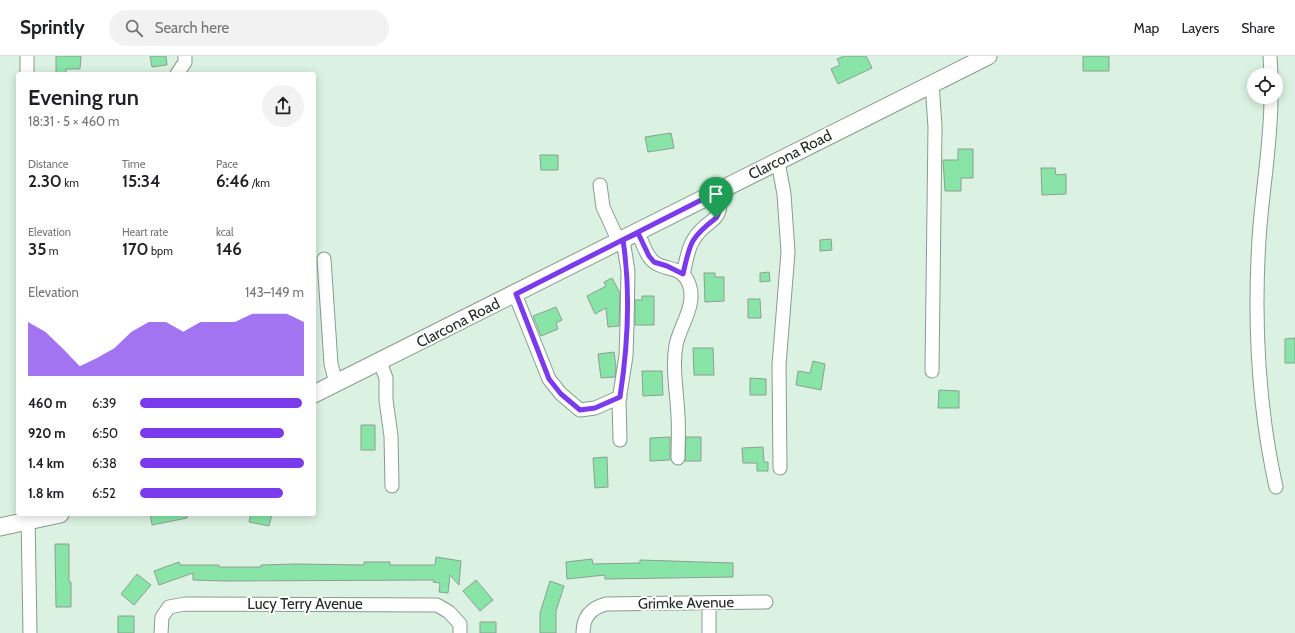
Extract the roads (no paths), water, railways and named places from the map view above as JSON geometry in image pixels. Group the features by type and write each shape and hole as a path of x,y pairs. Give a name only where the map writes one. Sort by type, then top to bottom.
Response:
{"main road":[{"name":"Clarcona Road","path":"316,393 988,56"},
{"path":"0,527 28,518 44,516"}],"street":[{"path":"27,56 27,72"},
{"path":"178,72 185,62 186,56"},
{"path":"1270,56 1270,68"},
{"path":"932,83 935,127 932,371"},
{"path":"1271,104 1271,129 1259,237 1258,286 1261,393 1264,430 1276,487"},
{"path":"778,162 784,194 788,252 779,365 780,468"},
{"path":"600,185 603,207 627,238 654,262 667,266 683,274 689,284 691,306 682,327 674,358 678,415 678,458"},
{"path":"683,274 693,240 700,230 716,218 720,212 719,191"},
{"path":"620,440 620,397 627,341 627,238"},
{"path":"324,259 331,364 336,383"},
{"path":"516,294 549,379 561,394 580,410 595,408 620,397"},
{"path":"380,362 386,378 386,400 391,436 392,486"},
{"path":"28,518 30,633"},
{"name":"Grimke Avenue","path":"583,633 587,615 595,607 606,604 766,602"},
{"path":"709,603 709,633"},
{"name":"Lucy Terry Avenue","path":"161,632 162,618 169,606 185,604 437,605 449,612 460,629"}]}
